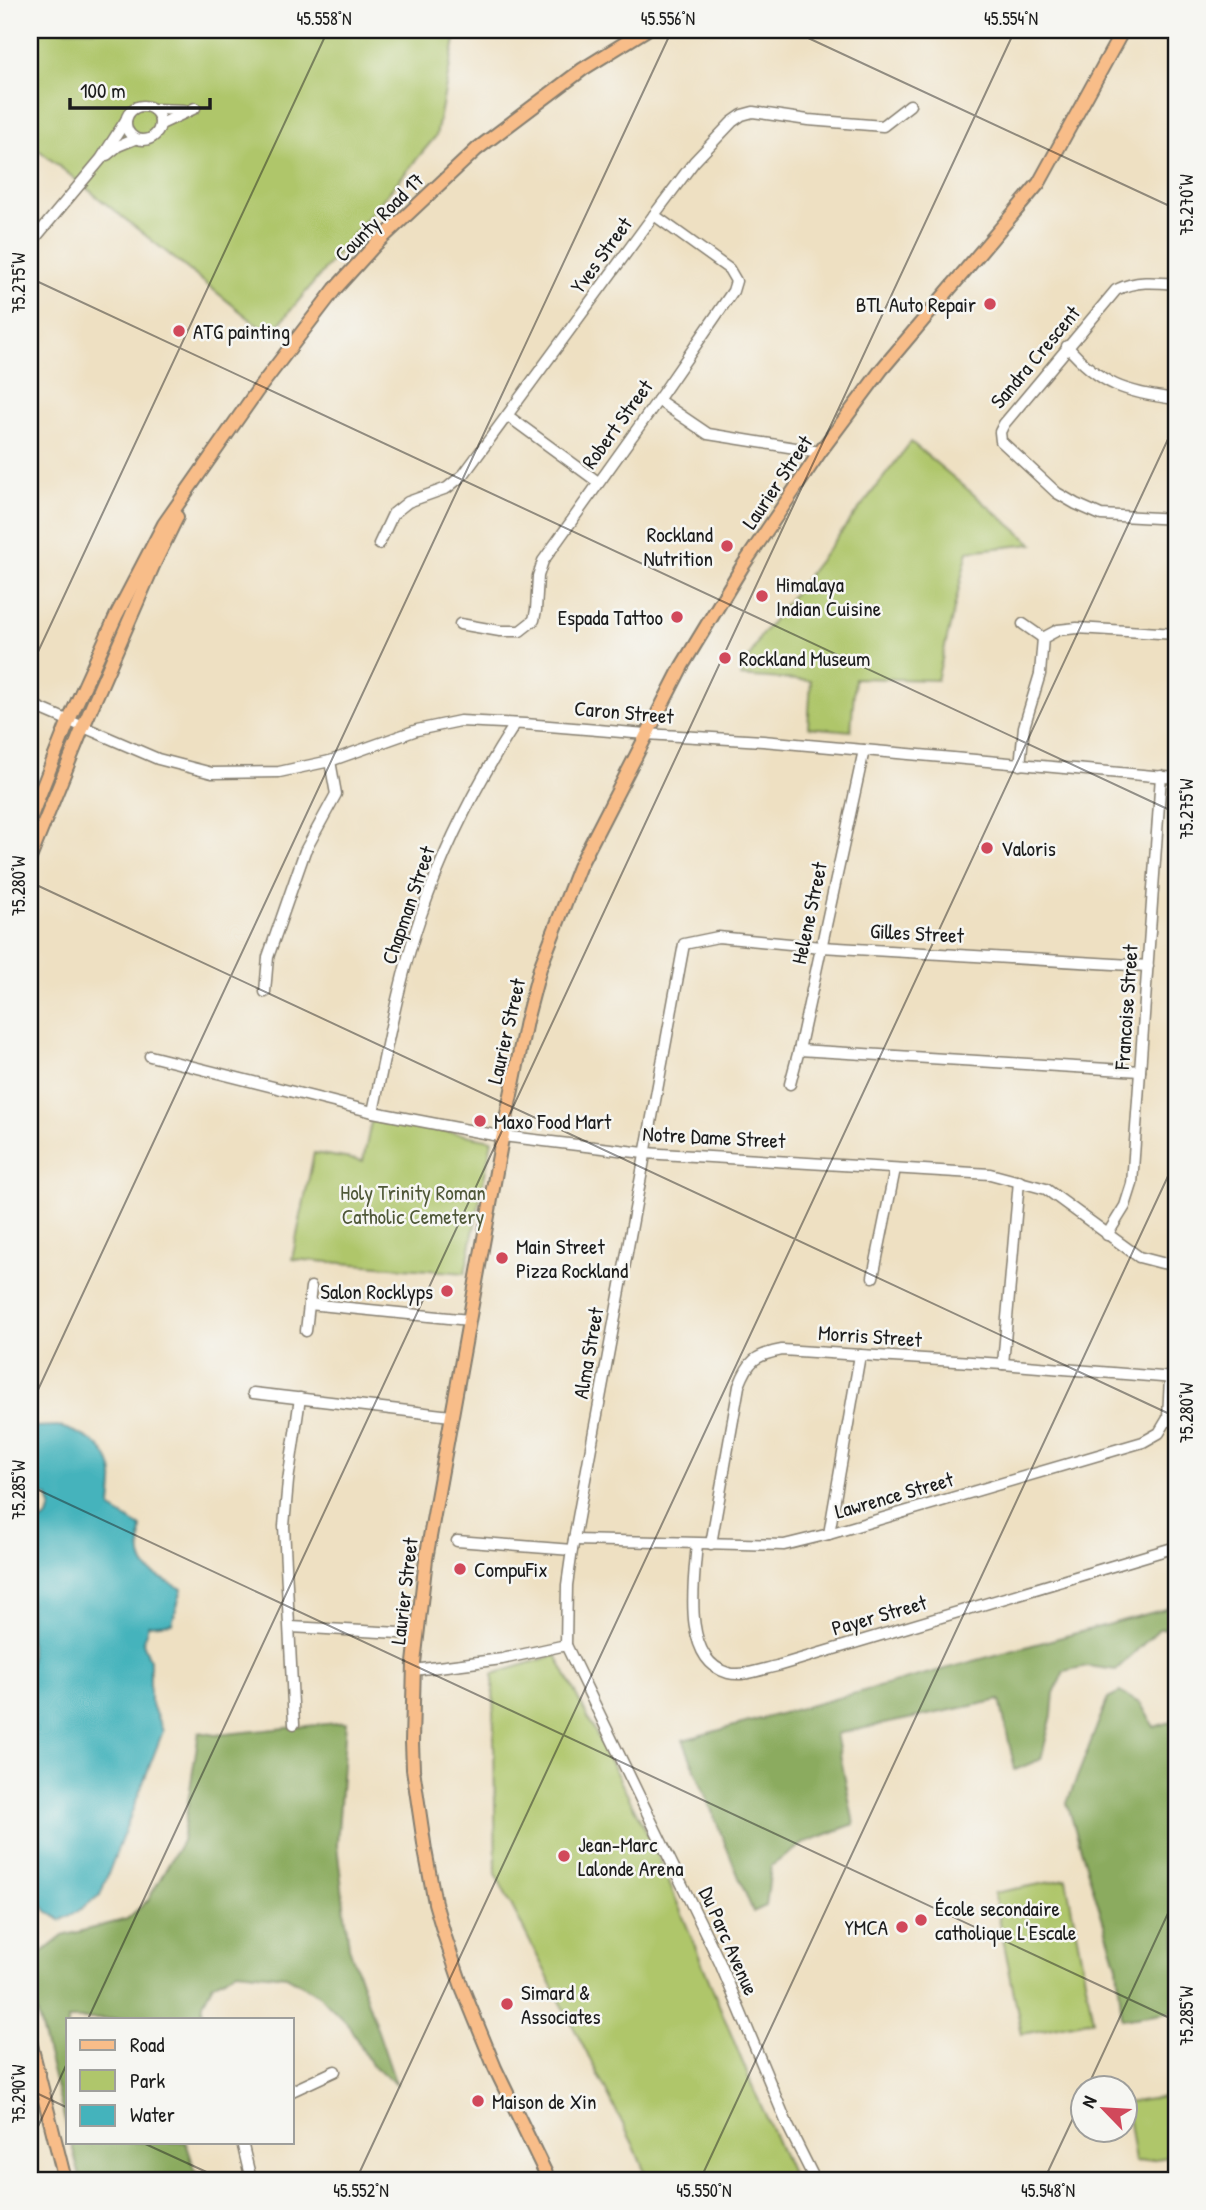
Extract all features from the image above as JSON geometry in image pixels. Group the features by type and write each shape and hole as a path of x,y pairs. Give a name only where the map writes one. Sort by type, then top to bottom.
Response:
{"main road":[{"name":"County Road 17","path":"30,819 69,720 139,569 164,524 257,391 335,289 375,245 477,149 583,69 646,30"},
{"name":"Laurier Street","path":"549,2180 495,2068 462,1987 440,1921 425,1850 413,1769 411,1731 417,1634 427,1550 503,1136 526,1021 540,968 579,867 688,655 742,567 820,452 882,369 1039,183 1123,30"},
{"name":"County Road 17","path":"30,858 153,566 193,485"},
{"path":"30,2041 65,2180"}],"street":[{"name":"Yves Street","path":"379,544 393,514 408,502 447,488 464,474 694,162 732,122 754,113 883,126 910,105"},
{"path":"30,244 101,159 128,114 142,106 153,109 192,109 161,124"},
{"path":"101,159 118,146 135,139 152,138 161,124 153,109"},
{"path":"126,120 128,131 135,139"},
{"name":"Robert Street","path":"460,624 500,631 520,631 534,620 538,576 543,561 733,291 736,281 730,269 654,215"},
{"name":"Sandra Crescent","path":"1176,284 1142,282 1127,284 1116,290 1000,432 1001,441 1057,493 1076,504 1101,514 1176,519"},
{"path":"1068,346 1081,362 1099,377 1122,388 1149,396 1176,399"},
{"path":"658,400 708,434 820,452"},
{"path":"508,416 598,482"},
{"path":"1023,624 1043,638"},
{"path":"1043,638 1058,629 1077,628 1176,634"},
{"path":"1020,765 1024,727 1040,674 1043,638"},
{"name":"Caron Street","path":"30,704 158,759 212,773 279,772 330,761 417,730 449,722 763,741 1176,778"},
{"name":"Chapman Street","path":"373,1112 396,1003 421,916 447,849 515,724"},
{"name":"Helene Street","path":"790,1084 863,750"},
{"path":"265,992 268,957 305,851 336,794 330,761"},
{"name":"Francoise Street","path":"1107,1235 1125,1206 1132,1184 1161,776"},
{"name":"Gilles Street","path":"684,944 718,937 821,947 1148,966"},
{"name":"Alma Street","path":"566,1645 566,1598 573,1545 684,944"},
{"path":"799,1050 1140,1070"},
{"name":"Notre Dame Street","path":"150,1056 373,1112 503,1136 644,1153 990,1174 1046,1189 1139,1257 1176,1264"},
{"path":"873,1277 895,1169"},
{"path":"1003,1364 1019,1181"},
{"path":"306,1331 311,1287"},
{"path":"309,1304 469,1320"},
{"name":"Morris Street","path":"711,1544 739,1386 747,1366 760,1354 782,1350 1173,1378"},
{"path":"829,1534 860,1355"},
{"name":"Lawrence Street","path":"457,1541 573,1545 784,1545 1143,1442 1159,1433 1168,1418 1173,1378"},
{"path":"253,1393 451,1416"},
{"path":"295,1724 284,1526 300,1398"},
{"name":"Payer Street","path":"697,1544 693,1582 694,1624 700,1646 712,1663 729,1673 751,1672 777,1666 1176,1547"},
{"path":"291,1627 417,1634"},
{"path":"414,1670 502,1659 566,1645"},
{"name":"Du Parc Avenue","path":"566,1645 720,1963 788,2126 815,2180"},
{"path":"294,2090 335,2071"},
{"path":"242,2144 251,2180"}],"green space":[{"path":"30,30 457,30 436,136 270,335 30,143"},
{"path":"911,442 1033,544 968,551 937,680 855,678 851,731 808,727 811,681 740,676 760,637"},
{"name":"Holy Trinity Roman Catholic Cemetery","path":"372,1117 492,1140 465,1273 292,1259 314,1153 363,1161"},
{"path":"1176,1606 1176,1627 1159,1629 1116,1670 1087,1666 1064,1671 1054,1693 1052,1715 1041,1759 1015,1770 1000,1700 836,1734 854,1824 806,1842 771,1866 766,1906 753,1912 683,1740"},
{"path":"556,1655 657,1853 751,2083 794,2180 648,2180 633,2144 496,1875 493,1674"},
{"path":"1120,1692 1141,1704 1154,1727 1176,1720 1176,2011 1122,2019 1117,1966 1067,1803 1108,1698"},
{"path":"346,1722 337,1845 349,1947 396,2084 370,2063 348,2024 318,1994 286,1976 237,1971 213,1984 203,2003 202,2018 66,2018 66,2124 30,1985 30,1973 35,1958 63,1936 127,1919 148,1900 182,1841 199,1732 216,1735"},
{"path":"1066,1879 1093,2020 1022,2034 994,1893"},
{"path":"1176,2095 1176,2156 1135,2162 1132,2144 1140,2144 1140,2101"},
{"path":"72,2144 187,2144 198,2180 81,2180"}],"water":[{"path":"58,1426 86,1437 101,1448 111,1465 113,1475 111,1509 141,1527 141,1553 146,1567 182,1589 172,1623 148,1625 143,1643 150,1660 150,1701 163,1731 100,1895 61,1920 47,1911 30,1886 30,1528 48,1517 51,1507 48,1497 30,1490 30,1429"}],"place":[{"name":"BTL Auto Repair","path":"990,304"},
{"name":"ATG painting","path":"179,331"},
{"name":"Rockland Nutrition","path":"727,546"},
{"name":"Himalaya Indian Cuisine","path":"762,596"},
{"name":"Espada Tattoo","path":"677,617"},
{"name":"Rockland Museum","path":"725,658"},
{"name":"Valoris","path":"987,848"},
{"name":"Maxo Food Mart","path":"480,1121"},
{"name":"Main Street Pizza Rockland","path":"502,1258"},
{"name":"Salon Rocklyps","path":"447,1291"},
{"name":"CompuFix","path":"460,1569"},
{"name":"Jean-Marc Lalonde Arena","path":"564,1856"},
{"name":"École secondaire catholique L'Escale","path":"921,1920"},
{"name":"YMCA","path":"902,1927"},
{"name":"Simard & Associates","path":"507,2004"},
{"name":"Maison de Xin","path":"478,2101"}]}
